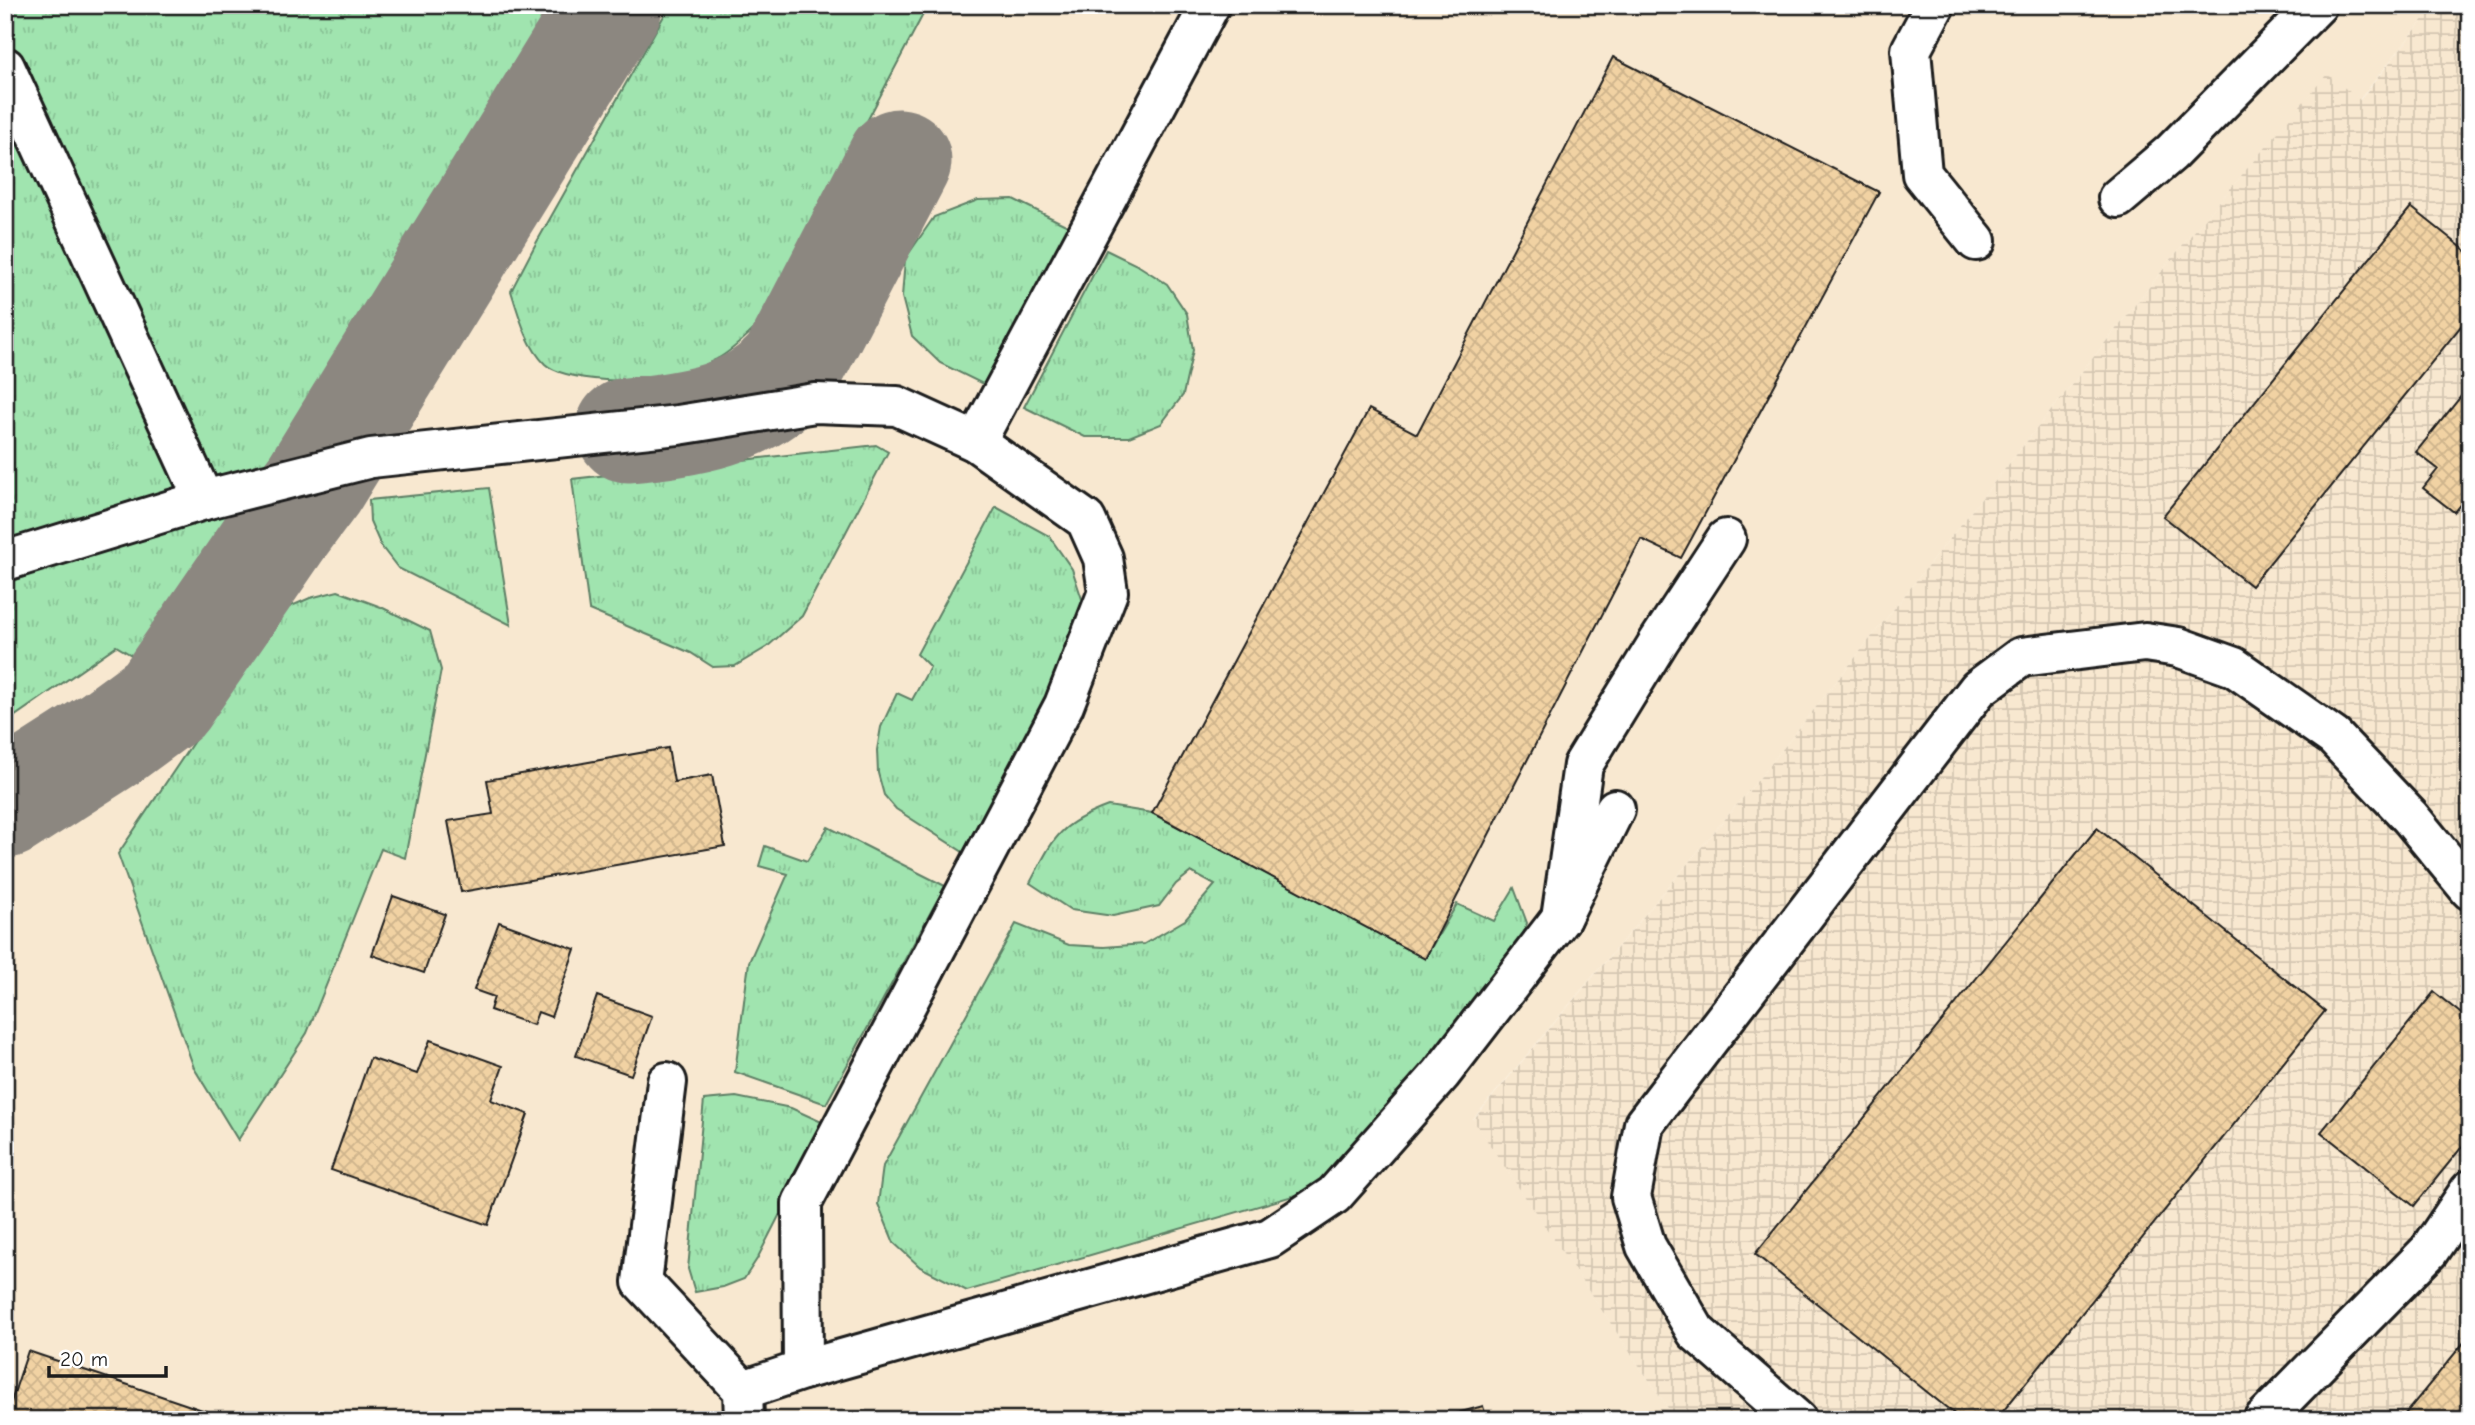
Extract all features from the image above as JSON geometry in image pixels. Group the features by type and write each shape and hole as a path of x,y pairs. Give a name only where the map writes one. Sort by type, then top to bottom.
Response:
{"lane":[{"path":"976,442 1210,5"},
{"path":"1935,5 1910,50 1922,174 1976,241"},
{"path":"2118,198 2171,153 2317,5"},
{"path":"5,67 204,500"},
{"path":"5,561 204,500 371,458 678,425 815,403 897,406 976,442 1086,520 1103,558 1108,592 1064,705 802,1203 803,1370"},
{"path":"1561,918 1583,765 1726,539"},
{"path":"1797,1420 1696,1332 1646,1246 1631,1197 1644,1124 1978,689 2021,657 2146,642 2178,647 2234,667 2334,737 2466,879"},
{"path":"667,1082 642,1283 744,1405 803,1370 1270,1238 1334,1195 1441,1074 1561,918 1615,809"},
{"path":"2263,1420 2429,1251 2470,1190"}],"shaded area":[{"path":"5,5 2435,5 2359,100 2327,75 2181,247 1762,775 1473,1119 1676,1420 5,1420"},
{"path":"2435,5 2470,5 2470,1420 1676,1420 1473,1120 1762,775 2181,247 2327,74 2360,100"}],"green space":[{"path":"5,5 565,5 280,467 5,546"},
{"path":"670,5 928,5 761,323 721,357 675,377 624,381 569,375 545,364 538,356 524,329 511,291"},
{"path":"1013,199 1076,230 995,390 940,363 912,336 902,297 905,259 934,217 978,200"},
{"path":"1106,250 1167,284 1187,314 1193,350 1183,395 1161,424 1129,437 1085,437 1024,407"},
{"path":"876,445 888,452 802,616 767,647 735,666 713,667 691,653 589,610 572,479"},
{"path":"489,488 511,625 398,568 381,546 370,521 369,500"},
{"path":"224,507 245,515 138,659 116,646 5,723 5,572"},
{"path":"996,507 1049,536 1072,569 1084,605 1079,638 963,852 896,809 884,795 878,773 877,750 881,727 897,693 912,700 930,667 917,654"},
{"path":"338,591 381,607 430,631 441,670 405,858 381,849 307,1033 238,1140 194,1068 118,854 282,610 310,598"},
{"path":"1108,806 1152,813 1425,958 1457,904 1494,921 1514,888 1527,923 1514,959 1341,1182 967,1291 920,1267 894,1243 878,1204 883,1166 1016,924 1069,945 1104,947 1144,944 1185,920 1215,885 1191,872 1176,884 1159,906 1113,916 1071,910 1030,883 1052,844 1067,827"},
{"path":"828,827 945,886 826,1104 735,1072 749,962 788,874 759,866 765,846 807,861"},
{"path":"736,1097 791,1108 826,1124 757,1259 744,1279 723,1287 695,1292 688,1269 704,1100"}],"building":[{"path":"1613,57 1879,192 1681,558 1641,539 1425,959 1152,813 1369,409 1417,434"},
{"path":"2411,207 2470,254 2470,315 2251,586 2163,516"},
{"path":"2470,385 2470,500 2466,497 2454,512 2423,488 2438,469 2416,452"},
{"path":"668,748 674,782 712,775 725,846 461,892 448,821 493,814 487,780"},
{"path":"2097,828 2325,1011 1996,1420 1962,1420 1755,1254"},
{"path":"393,896 445,914 424,973 372,955"},
{"path":"499,922 575,949 551,1017 538,1012 533,1025 490,1010 494,997 474,990"},
{"path":"2434,992 2470,1021 2470,1137 2414,1206 2321,1132"},
{"path":"597,996 652,1016 631,1075 576,1056"},
{"path":"430,1040 503,1066 491,1100 528,1114 488,1225 331,1170 370,1058 417,1074"},
{"path":"2470,1335 2470,1420 2400,1420"},
{"path":"28,1351 232,1420 5,1420"},
{"path":"1483,1406 1487,1420 1432,1420"}],"taxiway":[{"path":"5,806 111,738 164,699 314,484 610,5"},
{"path":"628,430 673,425 717,415 758,397 776,384 792,367 899,161"}]}
